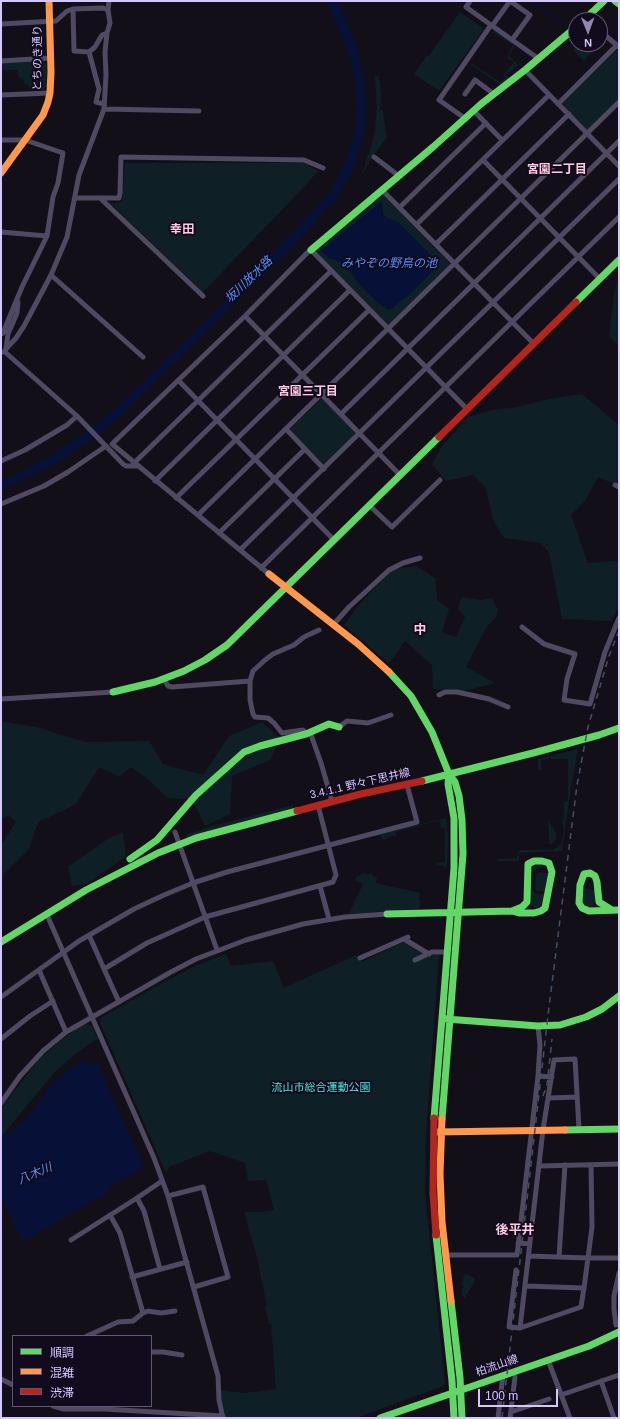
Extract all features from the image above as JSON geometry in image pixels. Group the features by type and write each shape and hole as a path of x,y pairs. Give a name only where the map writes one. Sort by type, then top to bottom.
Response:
{"street":[{"name":"とちのき通り","path":"1,174 43,115 48,102 50,92 49,1"},
{"path":"4,349 16,338 24,326 51,275 67,237 79,175 104,107 106,75 105,52 107,32 110,23 108,10 109,1"},
{"path":"470,1 466,7 539,59"},
{"path":"466,118 439,100 510,1 530,15 512,40"},
{"path":"593,12 604,1"},
{"path":"615,1 619,4"},
{"path":"1,24 56,21 67,11 73,9 103,8 108,10"},
{"path":"73,9 74,51 89,52 95,47 102,35 107,32"},
{"path":"462,1418 461,1390 445,1255 437,1132 450,1019 463,854 462,820 455,782 449,774 432,732 410,696 387,670 333,624 218,533 112,444 245,316 307,252 399,176 494,94 568,34"},
{"path":"558,104 618,46 608,38"},
{"path":"89,52 98,89 96,102 104,107 199,111"},
{"path":"1,60 50,58"},
{"path":"525,70 619,166"},
{"path":"465,94 474,80 494,94"},
{"path":"1,96 50,92"},
{"path":"417,224 549,95"},
{"path":"198,516 619,102"},
{"path":"474,111 502,140"},
{"path":"436,244 569,114"},
{"path":"400,207 486,123"},
{"path":"1,140 25,140 63,153 58,183 53,197 47,236 3,333 1,334"},
{"path":"341,414 619,141"},
{"path":"75,198 119,198 121,157 304,160 323,168"},
{"path":"374,157 399,176"},
{"path":"483,160 600,279"},
{"path":"240,550 619,179"},
{"path":"382,190 534,344"},
{"path":"100,198 203,296"},
{"path":"261,568 619,217"},
{"path":"1,232 47,236"},
{"path":"311,250 467,409"},
{"path":"1,699 113,692 164,679 191,668 214,654 240,633 619,260"},
{"path":"4,349 78,417 126,466 136,465 198,401 331,271"},
{"path":"51,275 143,357"},
{"path":"155,481 350,290"},
{"path":"4,349 8,334 17,314 19,296"},
{"path":"176,498 369,310"},
{"path":"245,316 400,475"},
{"path":"178,380 334,540"},
{"path":"1,461 32,446 78,417"},
{"path":"286,429 324,468"},
{"path":"1,504 44,486 68,472 104,444"},
{"path":"218,533 305,449"},
{"path":"369,505 392,527 440,480"},
{"path":"333,624 348,607 389,570 403,563 420,558"},
{"path":"522,627 544,644 575,654 567,679 564,700 590,704 605,652 619,618"},
{"path":"319,630 304,637 294,645 274,654 253,671 250,681 250,700 253,714 268,718 282,733 303,730 308,733 321,763 332,802"},
{"path":"164,679 168,686 172,687 250,681"},
{"path":"439,695 445,692 457,692 500,702 508,707"},
{"path":"130,859 157,840 196,795 238,756 252,749 308,733 329,724 339,727 347,721 368,723 391,716"},
{"name":"3.4.1.1 野々下思井線","path":"1,942 74,897 158,853 180,844 217,832 318,805 407,785 577,742 619,728"},
{"path":"449,774 448,784 455,835 454,868 442,1019 433,1207 453,1392 454,1418"},
{"path":"1,997 89,935 134,909 193,883 260,863 417,822 407,785"},
{"path":"104,969 147,943 205,918 333,882 336,875 318,805"},
{"path":"175,832 217,950"},
{"path":"1,1103 20,1076 43,1051 66,1032 171,972 217,950 276,931 329,919 387,914 512,910 522,907 526,904 528,899 528,864 534,861 545,861 551,866 552,872 545,908 538,912 519,913 512,910"},
{"path":"593,911 598,899 597,878 593,874 584,874 580,881 580,906 584,909 593,911 615,910"},
{"path":"320,886 329,919"},
{"path":"598,899 601,904 615,910"},
{"path":"526,904 538,912"},
{"path":"47,915 154,1158 168,1196 218,1376 219,1400 223,1417 103,1408 64,1409 56,1407"},
{"path":"89,935 119,1002"},
{"path":"360,958 406,938 429,954"},
{"path":"415,960 432,952 447,952"},
{"path":"39,970 66,1032"},
{"path":"442,1019 538,1026 569,1023 602,1009 619,996"},
{"path":"1,1039 30,1016 53,1001"},
{"path":"445,1255 517,1255 538,1076 540,1045 538,1026"},
{"path":"520,1328 543,1130 554,1060 575,1059 579,1129"},
{"path":"538,1076 552,1077"},
{"path":"549,1098 577,1097"},
{"path":"437,1132 619,1129"},
{"path":"540,1166 619,1164"},
{"path":"559,1257 565,1165"},
{"path":"516,1270 509,1327 520,1328 581,1307 592,1226 591,1165"},
{"path":"71,1240 162,1181"},
{"path":"168,1196 203,1187 205,1194 228,1277 194,1288"},
{"path":"137,1198 144,1211 160,1269"},
{"path":"110,1215 120,1233 143,1313"},
{"path":"518,1243 530,1244"},
{"path":"529,1256 619,1258"},
{"path":"132,1277 187,1262"},
{"path":"616,1325 614,1309 617,1298 619,1273"},
{"path":"525,1286 584,1288"},
{"path":"89,1335 118,1322 133,1321 143,1313 152,1310 162,1313 175,1312"},
{"name":"柏流山線","path":"382,1418 617,1335"},
{"path":"152,1352 182,1355"},
{"path":"548,1360 568,1417"},
{"path":"498,1418 503,1375"},
{"path":"561,1395 619,1375"},
{"path":"515,1377 511,1415 549,1399"},
{"path":"1,1379 12,1384"},
{"path":"601,1381 614,1418"}],"green space":[{"path":"460,12 484,29 439,91 414,74 427,55 429,56"},
{"path":"494,30 515,45 509,56 518,65 506,75 509,79 501,85 470,64 471,63 500,82 505,78 503,75 514,62 508,58 513,45 493,32"},
{"path":"616,49 619,52 619,99 588,129 586,129 563,105 563,103"},
{"path":"575,52 592,52 584,61"},
{"path":"43,61 47,65 47,86 43,90 30,90 28,85 25,84 18,75 17,70 1,70 1,63"},
{"path":"379,76 381,93 380,110 383,111 387,137 362,173 375,130 377,105 375,77"},
{"path":"125,163 304,163 318,171 203,292 110,203 122,202"},
{"path":"382,194 450,264 389,324 386,324 316,252 316,250","holes":["382,203 383,214 387,218 399,223 437,263 434,269 420,284 391,309 387,309 382,306 365,290 340,261 338,262 334,258"]},
{"path":"619,276 619,347 609,336 614,294"},
{"path":"582,394 619,425 619,492 612,483 598,477 585,501 571,515 588,563 619,561 619,607 611,621 562,619 549,553 541,543 504,538 494,522 485,487 473,475 446,481 432,464 442,446 468,417 492,410 518,407 549,399"},
{"path":"321,399 323,399 355,432 355,435 326,464 323,464 291,431 291,428"},
{"path":"416,566 435,578 437,600 449,609 442,632 456,637 465,617 458,609 461,597 481,600 492,598 498,610 496,617 486,628 466,667 495,683 464,691 433,689 432,665 405,641 389,664 344,625 357,607 391,570"},
{"path":"1,721 36,727 85,742 149,741 163,764 203,775 229,736 262,722 280,738 270,760 232,776 230,814 205,826 192,799 168,798 145,777 131,767 119,777 99,767 76,804 39,822 29,849 4,874 1,887 1,845 16,822 9,815 1,819"},
{"path":"578,749 562,851 519,853 519,861 498,861 497,858 517,858 519,850 553,850 561,844 564,829 562,820 564,819 564,802 568,801 568,759 548,758 541,760 541,770 538,770 538,759"},
{"path":"293,805 294,807 288,810 187,838 185,835 212,826"},
{"path":"446,818 448,836 447,867 437,865 436,863 445,862 445,828 441,828 440,820 395,832 397,836 391,836 383,840 380,834"},
{"path":"548,820 556,833 556,839 553,843 549,844"},
{"path":"123,832 126,856 87,884 72,886 68,867 106,840"},
{"path":"536,864 541,864 546,867 537,868 532,873 533,891 537,894 546,894 542,905 537,909 530,905 530,872"},
{"path":"365,873 366,875 371,873 373,876 377,877 376,883 420,893 419,900 421,901 419,909 350,914 349,913 363,884 355,880 357,876"},
{"path":"538,873 549,874 545,891 537,891 535,888 536,875"},
{"path":"583,888 595,890 595,900 592,908 584,905 582,898"},
{"name":"流山市総合運動公園","path":"404,942 422,952 423,955 439,955 426,1133 425,1193 445,1384 356,1418 226,1418 220,1390 244,1393 276,1389 271,1324 269,1324 265,1307 267,1307 257,1257 244,1212 274,1210 266,1180 248,1181 245,1163 210,1151 169,1167 166,1173 100,1023 102,1017 195,966 226,954 231,966 273,961 284,988 356,955 361,962"},
{"path":"85,1023 92,1026 98,1039 73,1056 53,1074 1,1137 1,1108 39,1059"},
{"path":"466,1274 476,1279 465,1298 462,1296 464,1286 462,1285 464,1275"}],"water":[{"name":"坂川放水路","path":"327,1 338,1 357,48 365,83 365,126 361,145 354,167 334,203 331,204 299,240 117,419 59,462 15,484 1,489 1,480 16,475 15,472 17,471 19,473 50,456 79,437 110,413 272,253 331,190 343,168 341,165 344,165 349,153 356,126 357,109 355,81 351,60"},
{"name":"みやぞの野鳥の池","path":"381,202 383,214 387,218 399,223 437,263 434,269 408,296 389,310 382,306 365,290 355,279 356,277 340,261 338,262 334,259 330,259 321,251"},
{"name":"八木川","path":"83,1060 98,1064 103,1076 105,1075 106,1083 144,1167 107,1189 108,1192 23,1242 1,1197 1,1139 26,1119 55,1081"}],"waterway":[{"path":"532,1 568,27"}],"railway":[{"path":"502,1418 549,1007 577,785 588,727 609,656 619,631"},
{"path":"543,1096 547,1085 552,1039"}],"traffic: fast":[{"path":"592,12 604,1"},
{"path":"615,1 619,4"},
{"path":"311,250 433,147 481,104 568,34"},
{"path":"576,302 619,260"},
{"path":"113,692 155,682 184,671 205,660 227,645 439,437"},
{"path":"389,672 411,696 432,732 449,774 455,782 459,796 462,820 463,854 442,1119"},
{"path":"130,859 157,840 196,795 244,752 260,746 306,734 329,724 339,727"},
{"path":"422,781 533,753 619,728"},
{"path":"434,1118 454,868 454,818 448,784 449,774"},
{"path":"1,942 86,890 158,853 196,838 297,811"},
{"path":"387,914 512,911 522,907 527,902 528,864 534,861 549,863 552,872 545,908 534,913 519,913 512,911"},
{"path":"612,910 599,902 595,876 590,873 584,874 580,885 579,903 582,908 589,911 619,910"},
{"path":"446,1019 538,1026 560,1025 586,1017 602,1009 619,996"},
{"path":"565,1130 619,1129"},
{"path":"436,1235 452,1381 454,1418"},
{"path":"451,1301 460,1378 462,1418"},
{"path":"380,1418 589,1346 619,1332"}],"traffic: slow":[{"path":"1,173 43,115 48,102 51,72 49,1"},
{"path":"269,574 358,644 389,672"},
{"path":"442,1119 440,1174 442,1222 451,1301"},
{"path":"437,1132 565,1130"}],"traffic: jam":[{"path":"439,437 576,302"},
{"path":"297,811 361,794 422,781"},
{"path":"434,1118 433,1193 436,1235"}],"district":[{"name":"宮園二丁目","path":"557,170"},
{"name":"幸田","path":"182,230"},
{"name":"宮園三丁目","path":"308,392"},
{"name":"中","path":"420,630"},
{"name":"後平井","path":"515,1230"}]}
